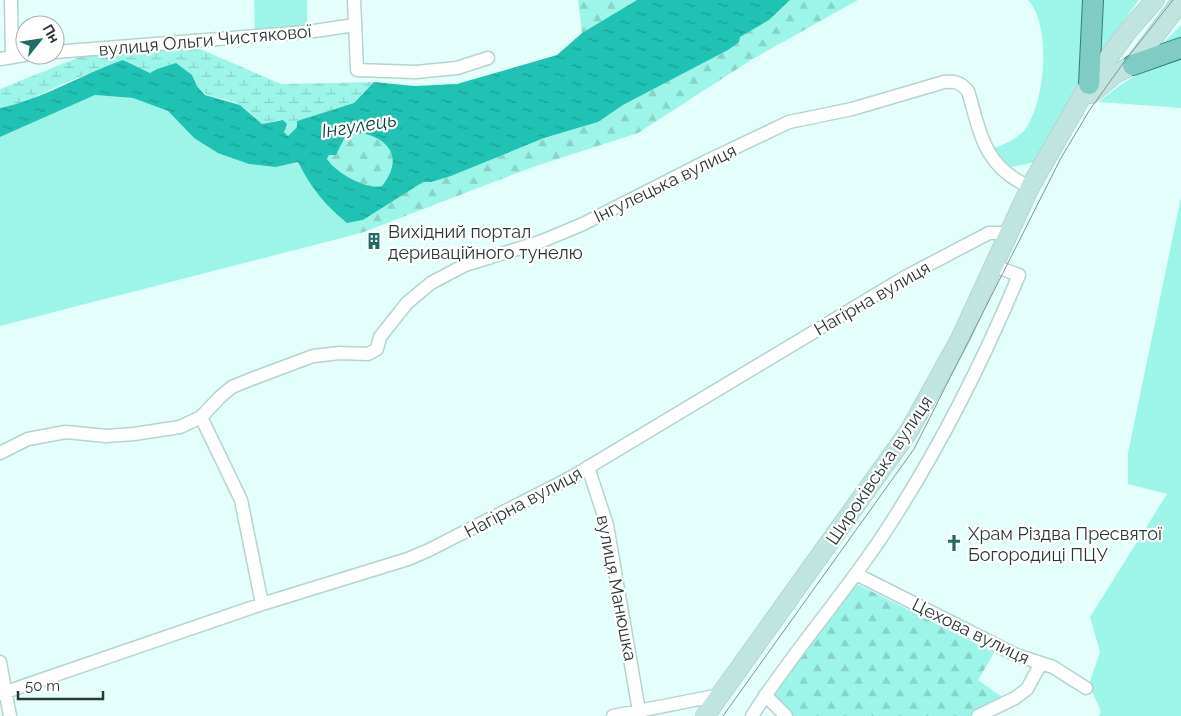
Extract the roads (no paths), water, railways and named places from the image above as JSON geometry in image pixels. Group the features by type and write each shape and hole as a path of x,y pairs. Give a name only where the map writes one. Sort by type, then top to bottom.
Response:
{"main road":[{"path":"1089,84 1094,0"},
{"path":"1066,126 1089,84 1148,0"},
{"path":"1127,32 1155,0"},
{"path":"1133,65 1181,2"},
{"path":"1148,46 1181,12"},
{"path":"1066,126 1085,100 1100,85 1133,65 1181,48"},
{"name":"Широківська вулиця","path":"705,716 901,444 937,385 1030,187 1066,126"}],"street":[{"path":"6,58 11,0"},
{"path":"354,0 357,70 416,72 457,68 488,58"},
{"name":"вулиця Ольги Чистякової","path":"65,51 307,32 355,25"},
{"name":"Інгулецька вулиця","path":"0,452 14,444 38,436 66,432 106,436 180,427 201,417 232,387 281,367 313,356 340,353 368,354 377,349 380,337 407,303 431,283 465,265 540,242 583,224 789,122 852,109 944,82 962,84 968,91 988,151 996,165 1013,179 1030,187"},
{"name":"Нагірна вулиця","path":"3,692 262,604 408,559 485,523 588,467 907,276 989,233 1009,234"},
{"path":"752,716 765,695 856,574 934,454 990,346 1019,275 994,266"},
{"path":"201,417 241,500 262,604"},
{"name":"вулиця Манюшка","path":"588,467 607,525 639,711"},
{"name":"Цехова вулиця","path":"856,574 1040,665 1053,668 1086,688"},
{"path":"0,662 3,692 10,716"},
{"path":"978,716 1015,698 1027,689 1040,665"},
{"path":"613,716 720,695"},
{"path":"765,695 786,716"}],"water":[{"name":"Інгулець","path":"637,0 790,0 769,20 740,37 739,42 728,50 623,105 598,122 544,138 451,176 431,182 423,182 363,220 347,223 319,195 298,162 276,167 249,164 218,153 194,138 168,111 133,98 95,95 0,137 0,108 31,99 123,60 150,73 176,63 192,75 197,86 205,95 240,105 262,124 283,120 287,124 284,132 288,136 297,127 297,121 354,103 374,82 414,86 457,84 557,55 582,33","holes":["362,133 373,136 387,146 393,160 392,168 382,186 375,187 360,183 337,169 327,159 329,155 336,155 345,137"]}],"tram line":[{"path":"723,716 914,449 1061,158 1089,111 1124,62 1173,0"}],"place":[{"name":"Вихідний портал дериваційного тунелю","path":"374,241"},
{"name":"Храм Різдва Пресвятої Богородиці ПЦУ","path":"954,543"}]}
